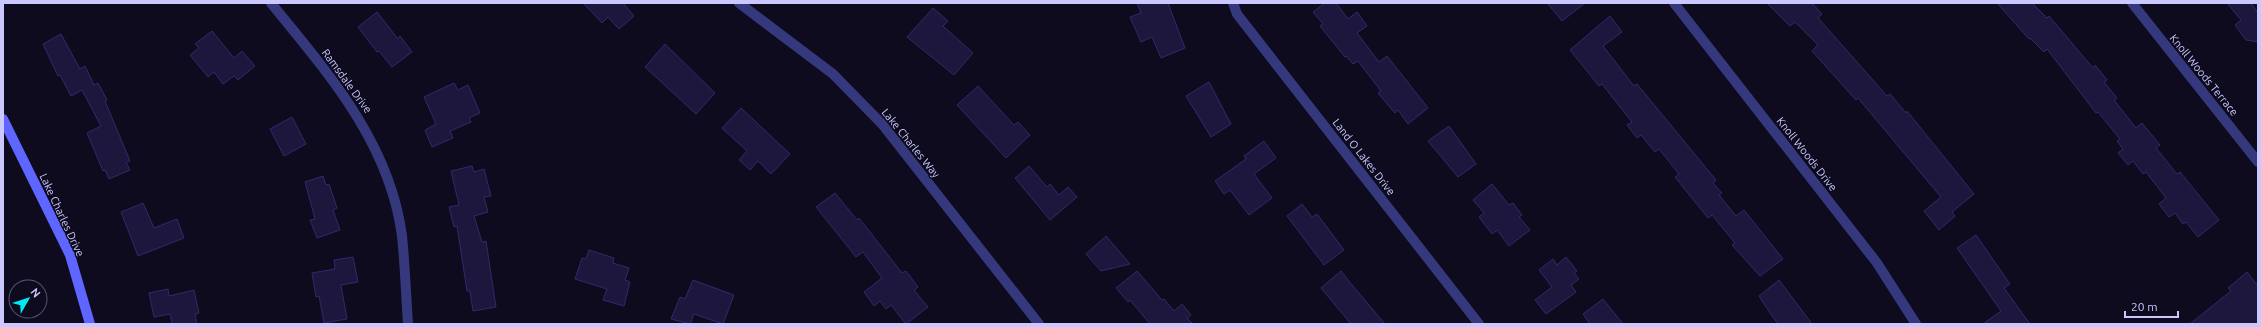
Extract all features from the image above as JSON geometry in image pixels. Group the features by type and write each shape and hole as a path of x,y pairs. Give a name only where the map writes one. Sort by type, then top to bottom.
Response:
{"street":[{"name":"Ramsdale Drive","path":"271,3 339,87 361,121 377,152 391,190 402,235 408,324"},
{"name":"Lake Charles Way","path":"739,3 832,74 882,124 1039,324"},
{"name":"Land O Lakes Drive","path":"1233,3 1237,14 1478,324"},
{"name":"Knoll Woods Drive","path":"1674,3 1877,263 1916,324"},
{"name":"Knoll Woods Terrace","path":"2132,3 2258,162"},
{"name":"Lake Charles Drive","path":"3,119 70,255 90,324"}],"building":[{"path":"583,3 623,3 634,16 619,29 608,17 602,23"},
{"path":"1137,3 1168,3 1185,48 1161,58 1152,37 1141,42 1130,17 1141,13"},
{"path":"1325,3 1336,3 1348,19 1357,12 1367,26 1357,33 1379,62 1387,56 1428,108 1408,124 1398,110 1395,113 1378,93 1381,91 1358,61 1353,64 1346,56 1345,57 1320,26 1323,24 1313,12"},
{"path":"1547,3 1585,3 1562,21"},
{"path":"1767,3 1812,3 1822,14 1818,18 1887,96 1890,94 1906,113 1907,111 1974,194 1952,212 1955,216 1939,230 1924,211 1941,197 1858,98 1856,100 1812,51 1818,45 1795,22 1790,26"},
{"path":"1997,3 2032,3 2047,18 2049,16 2093,68 2095,65 2107,80 2104,82 2117,98 2114,100 2136,128 2142,123 2160,145 2156,148 2177,174 2180,172 2219,220 2198,237 2186,222 2183,224 2175,213 2169,217 2159,204 2166,198 2146,172 2143,174 2133,161 2128,165 2118,153 2123,149 2117,141 2120,139 2098,112 2096,113 2047,49 2044,52 2030,38 2029,39"},
{"path":"2227,3 2251,3 2258,13 2258,42 2246,40 2235,25 2241,20"},
{"path":"933,8 948,21 943,26 973,53 954,75 907,37"},
{"path":"377,12 398,39 400,36 412,52 392,67 379,51 377,52 358,27"},
{"path":"1610,16 1622,32 1603,46 1634,86 1637,84 1716,180 1713,183 1722,193 1719,195 1736,216 1744,210 1783,259 1760,276 1732,245 1735,243 1712,215 1708,218 1675,177 1679,174 1659,149 1655,152 1641,135 1637,138 1627,125 1632,122 1602,84 1599,86 1570,50"},
{"path":"212,31 234,58 242,51 255,66 238,80 234,76 223,84 214,72 208,77 190,55 199,48 195,44"},
{"path":"61,34 80,69 85,66 94,85 98,83 107,100 105,101 130,161 126,162 130,170 109,179 105,170 103,171 87,133 101,126 82,90 71,96 60,75 58,76 43,44"},
{"path":"665,44 715,93 696,114 645,67"},
{"path":"1209,82 1231,124 1211,137 1186,96"},
{"path":"454,83 458,90 468,85 480,113 469,118 471,122 450,131 453,138 432,147 425,130 436,124 424,97"},
{"path":"978,86 1014,125 1018,122 1030,135 1006,158 957,105"},
{"path":"741,108 790,154 771,174 758,161 750,170 739,160 747,151 722,128"},
{"path":"292,117 306,144 284,156 270,129"},
{"path":"1449,126 1476,164 1458,177 1428,141"},
{"path":"1264,141 1276,158 1254,174 1272,198 1249,215 1230,190 1224,194 1215,181 1246,159 1244,156"},
{"path":"472,166 474,172 484,169 491,196 484,197 488,212 474,216 482,242 486,241 496,307 473,311 470,291 467,291 457,226 454,227 449,207 459,205 451,171"},
{"path":"1029,166 1047,187 1050,184 1059,195 1068,187 1077,197 1050,220 1015,178"},
{"path":"323,176 326,185 329,184 337,208 333,210 340,230 317,238 310,220 315,219 305,182"},
{"path":"1492,184 1509,205 1513,203 1522,215 1519,217 1530,230 1509,246 1497,230 1492,234 1479,217 1484,213 1473,200"},
{"path":"835,193 857,220 859,218 902,273 906,271 918,287 914,290 928,307 906,324 891,305 886,309 880,301 874,306 864,292 882,278 863,252 856,257 816,207"},
{"path":"143,203 154,228 177,219 184,238 138,256 121,212"},
{"path":"1302,204 1312,217 1317,214 1344,250 1324,265 1287,216"},
{"path":"1976,235 2010,284 2004,288 2030,324 1983,324 2001,311 1957,248"},
{"path":"1106,236 1130,264 1101,271 1086,254"},
{"path":"589,250 614,258 613,263 629,268 625,280 630,282 624,306 603,300 607,289 575,279 582,258 586,259"},
{"path":"353,257 358,282 341,285 347,319 324,323 319,296 316,297 312,273 335,269 334,260"},
{"path":"1566,257 1577,271 1574,273 1579,279 1571,285 1576,292 1546,314 1535,300 1552,287 1539,270 1553,259 1557,265"},
{"path":"1137,271 1162,300 1164,299 1174,311 1182,304 1191,315 1187,318 1193,324 1150,324 1130,300 1128,302 1116,288"},
{"path":"1341,271 1385,324 1351,324 1321,288"},
{"path":"2247,272 2258,286 2258,324 2190,324 2231,291 2228,288"},
{"path":"693,280 734,295 723,324 694,314 690,324 671,319 680,297 685,299"},
{"path":"1779,280 1812,324 1778,324 1759,296"},
{"path":"168,289 169,296 194,290 199,313 195,314 197,324 172,324 170,314 154,317 149,293"},
{"path":"1603,299 1623,324 1590,324 1583,314"}]}
